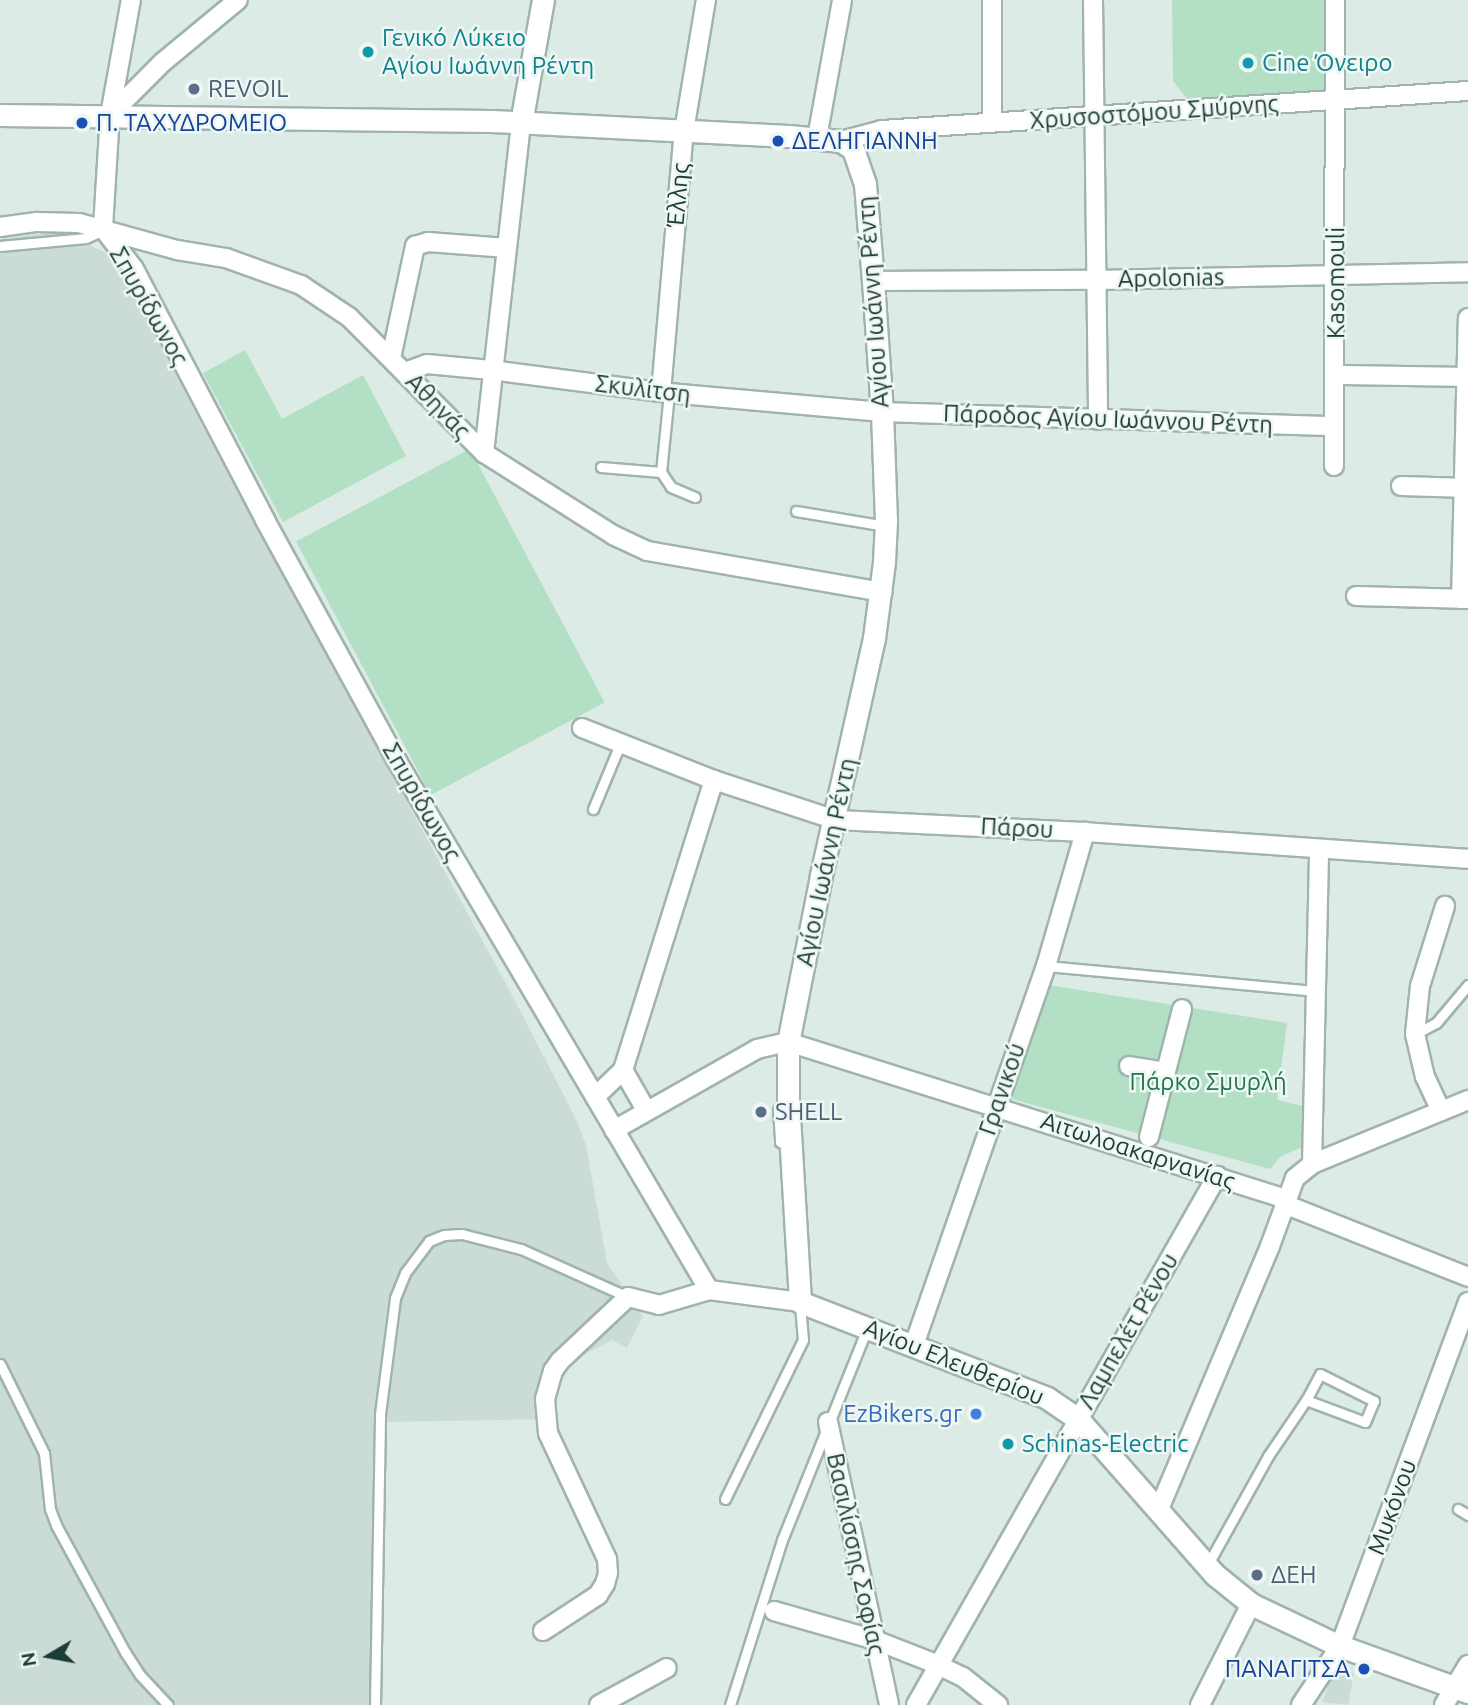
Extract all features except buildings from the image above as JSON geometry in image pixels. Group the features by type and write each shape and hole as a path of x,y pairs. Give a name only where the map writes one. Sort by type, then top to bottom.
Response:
{"street":[{"path":"103,228 110,115 131,0"},
{"path":"110,115 163,62 238,0"},
{"path":"484,453 491,370 521,123 543,0"},
{"name":"Έλλης","path":"665,393 684,131 706,0"},
{"path":"817,138 842,0"},
{"path":"992,0 992,123"},
{"path":"1093,0 1098,420"},
{"name":"Kasomouli","path":"1334,466 1335,0"},
{"name":"Χρυσοστόμου Σμύρνης","path":"841,141 882,130 1468,91"},
{"path":"0,115 521,123 841,141"},
{"name":"Αγίου Ιωάννη Ρέντη","path":"800,1302 788,1099 788,1042 882,592 886,526 882,412 865,184 853,149 841,141"},
{"name":"Αθηνάς","path":"0,228 52,221 103,228 177,250 226,258 301,285 349,317 484,453 613,535 647,551 882,592"},
{"name":"Σπυρίδωνος","path":"103,228 134,269 265,520 397,761 709,1290"},
{"path":"391,358 410,259 415,246 428,242 507,248"},
{"name":"Apolonias","path":"873,281 1097,280 1468,272"},
{"path":"1356,596 1465,599 1468,318"},
{"name":"Σκυλίτση","path":"405,372 427,364 665,393 882,412"},
{"path":"1335,375 1467,377"},
{"name":"Πάροδος Αγίου Ιωάννου Ρέντη","path":"882,412 1334,426"},
{"path":"1401,486 1466,488"},
{"name":"Πάρου","path":"582,728 714,780 836,820 1085,831 1468,859"},
{"path":"595,1097 623,1070 714,780"},
{"name":"Γρανικού","path":"914,1345 1046,966 1085,831"},
{"path":"1312,1164 1319,849"},
{"path":"1441,1111 1425,1077 1415,1034 1420,986 1445,906"},
{"path":"1149,1137 1182,1009"},
{"path":"614,1130 757,1049 788,1042"},
{"name":"Αιτωλοακαρνανίας","path":"788,1042 1217,1176 1285,1201 1468,1277"},
{"path":"1129,1066 1165,1072"},
{"path":"623,1070 646,1110"},
{"path":"1159,1509 1270,1246 1295,1178 1312,1164 1468,1100"},
{"name":"Λαμπελέτ Ρένου","path":"916,1705 936,1664 1217,1176"},
{"path":"543,1630 598,1595 608,1573 607,1559 548,1433 545,1399 548,1385 560,1362 628,1297 659,1305 709,1290 800,1302"},
{"name":"Αγίου Ελευθερίου","path":"800,1302 1032,1390 1078,1419 1207,1566 1251,1604 1340,1646 1456,1695"},
{"name":"Μυκόνου","path":"1301,1705 1340,1646 1468,1302"},
{"name":"Βασιλίσσης Σοφίας","path":"828,1422 889,1705"},
{"path":"1200,1705 1251,1604"},
{"path":"774,1611 875,1640 936,1664 964,1676 998,1705"},
{"path":"1456,1695 1468,1665"},
{"path":"599,1705 667,1668"}],"lane":[{"path":"0,246 86,238 103,228"},
{"path":"665,393 661,472 671,487 695,497"},
{"path":"601,467 661,472"},
{"path":"796,511 886,526"},
{"path":"593,808 620,744"},
{"path":"1046,966 1315,991"},
{"path":"1415,1034 1436,1023 1468,985"},
{"path":"375,1705 380,1414 395,1298 405,1273 429,1241 444,1235 462,1234 521,1250 628,1297"},
{"path":"725,1499 803,1340 800,1302"},
{"name":"Βασιλίσσης Σοφίας","path":"828,1422 868,1327"},
{"path":"0,1364 44,1453 50,1509 56,1525 125,1652 140,1675 168,1705"},
{"path":"1207,1566 1268,1456 1306,1400 1320,1374 1374,1401 1364,1422 1306,1400"},
{"path":"730,1705 782,1540 828,1422"},
{"path":"1458,1509 1468,1516"}],"shaded area":[{"path":"59,231 115,257 205,431 512,995 575,1117 586,1145 607,1263 643,1316 627,1348 612,1340 580,1357 564,1371 553,1389 552,1419 385,1422 382,1705 0,1705 0,239"},
{"path":"1333,1673 1354,1673 1348,1705 1322,1702"}],"green space":[{"path":"1172,0 1324,0 1325,95 1192,105 1173,81"},
{"path":"245,350 282,419 363,375 406,456 283,522 203,373"},
{"path":"470,449 605,702 431,795 296,541"},
{"name":"Πάρκο Σµυρλή","path":"1048,985 1287,1023 1277,1100 1306,1107 1304,1146 1280,1157 1270,1169 1008,1098"}],"place":[{"name":"Γενικό Λύκειο Αγίου Ιωάννη Ρέντη","path":"368,52"},
{"name":"Cine Όνειρο","path":"1248,63"},
{"name":"REVOIL","path":"194,89"},
{"name":"Π. ΤΑΧΥΔΡΟΜΕΙΟ","path":"82,123"},
{"name":"ΔΕΛΗΓΙΑΝΝΗ","path":"778,141"},
{"name":"SHELL","path":"761,1112"},
{"name":"EzBikers.gr","path":"976,1414"},
{"name":"Schinas-Electric","path":"1008,1444"},
{"name":"ΔΕΗ","path":"1257,1575"},
{"name":"ΠΑΝΑΓΙΤΣΑ","path":"1364,1669"}]}
